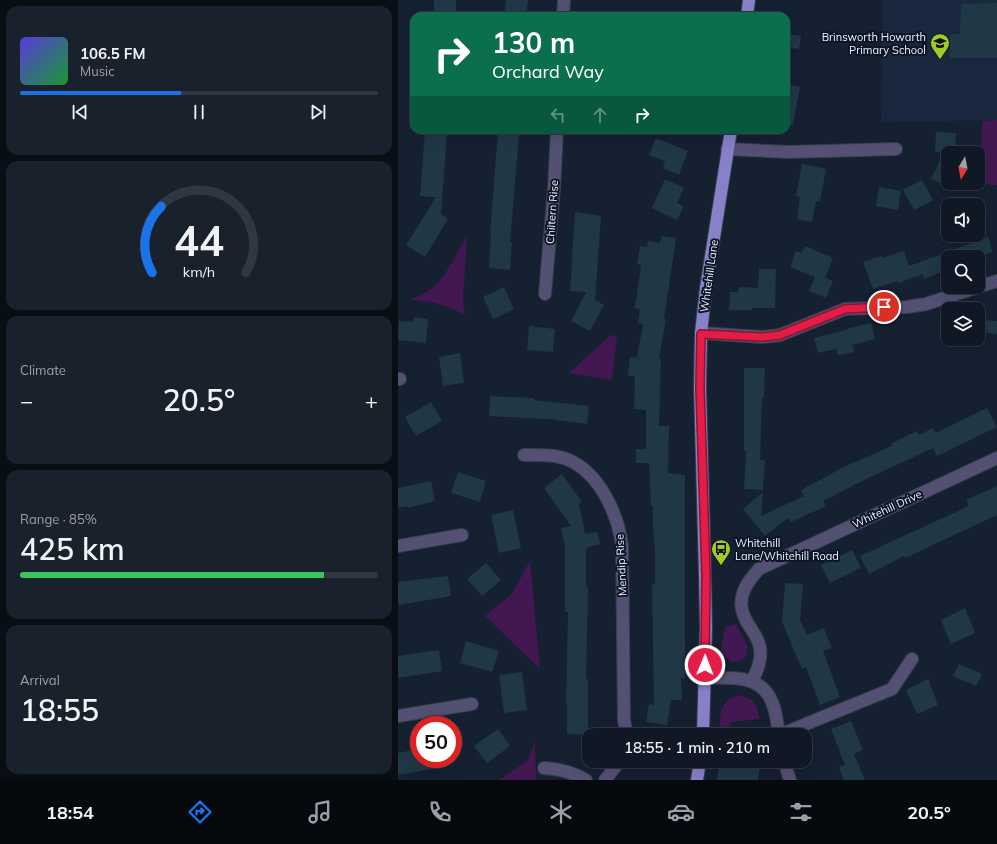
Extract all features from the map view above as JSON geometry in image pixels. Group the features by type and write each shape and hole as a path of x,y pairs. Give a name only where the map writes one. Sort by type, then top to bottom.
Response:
{"main road":[{"path":"748,12 749,0"},
{"name":"Whitehill Lane","path":"703,728 706,575 700,387 701,334 730,134"},
{"path":"696,780 697,768"}],"street":[{"path":"563,12 564,0"},
{"name":"Chiltern Rise","path":"545,294 554,190 557,134"},
{"path":"727,149 789,152 896,149"},
{"path":"985,285 997,281"},
{"path":"701,334 762,337 780,335 845,309 907,307 926,304 957,294"},
{"name":"Mendip Rise","path":"524,455 549,455 569,460 585,470 596,482 615,516 620,530 622,546 624,720 626,728"},
{"name":"Whitehill Drive","path":"752,681 760,660 760,649 758,639 743,615 741,601 743,590 748,581 759,569 997,458"},
{"path":"398,546 462,535"},
{"path":"796,728 892,689 912,659"},
{"path":"704,678 752,681 762,686 770,697 777,728"},
{"path":"398,716 472,704"},
{"path":"544,768 563,770 586,780"},
{"path":"606,780 615,768"},
{"path":"786,768 790,780"}],"shaded area":[{"name":"Brinsworth Howarth Primary School","path":"883,0 997,0 997,120 881,122"},
{"path":"997,120 997,185 985,184 985,146 981,146 982,121"},
{"path":"467,235 463,300 465,315 451,308 438,304 409,300 423,294 436,285 449,267"},
{"path":"611,335 617,336 612,380 569,373"},
{"path":"530,561 540,669 485,616 511,595"},
{"path":"736,624 748,646 746,657 739,661 732,662 724,656 721,648 725,627"},
{"path":"739,695 754,702 760,719 731,722 730,728 719,728 722,709 727,701"},
{"path":"535,742 536,780 500,780 528,760"}],"building":[{"path":"434,0 456,0 456,12 434,12"},
{"path":"506,0 528,0 526,12 504,12"},
{"path":"997,3 997,58 950,58 950,34 960,34 961,4"},
{"path":"790,35 801,36 799,49 790,48"},
{"path":"790,85 800,87 793,125 790,125"},
{"path":"936,132 956,133 955,146 941,146 941,152 935,152"},
{"path":"425,134 447,134 441,214 448,219 425,257 406,245 436,197 420,196"},
{"path":"498,134 519,134 510,242 512,242 510,270 489,268 490,234"},
{"path":"656,138 688,151 679,175 663,168 665,161 649,155"},
{"path":"941,158 941,184 931,179"},
{"path":"802,164 826,169 820,202 816,201 812,222 797,219 800,197 796,196"},
{"path":"665,179 684,188 677,203 684,206 677,220 652,208"},
{"path":"922,180 933,200 914,210 903,190"},
{"path":"879,187 901,191 898,210 876,206"},
{"path":"575,212 601,216 595,300 604,305 590,331 571,321 586,292 570,291"},
{"path":"661,236 676,238 664,319 666,319 659,359 661,359 659,426 669,426 668,473 685,475 685,678 681,678 682,700 671,700 667,725 646,722 649,704 654,705 652,584 655,584 655,549 653,506 651,506 649,463 636,463 636,449 646,449 646,410 634,409 635,376 628,376 630,357 637,358 643,324 638,323 640,309 635,308 641,265 637,264 640,246 647,247 648,241 660,243"},
{"path":"988,237 993,252 985,255 985,250 953,250 974,242 985,242 985,238"},
{"path":"805,246 833,258 825,278 833,281 826,298 809,291 815,277 790,267 796,251 802,253"},
{"path":"904,251 909,266 941,254 941,257 939,257 941,263 941,272 924,279 923,274 898,283 897,281 873,289 863,262"},
{"path":"759,269 776,269 775,308 729,310 730,292 738,292 739,287 758,288"},
{"path":"504,287 514,309 493,319 483,297"},
{"path":"414,317 428,319 426,343 398,340 399,321 413,322"},
{"path":"985,320 997,321 997,334 985,333"},
{"path":"871,323 875,339 852,345 854,352 838,355 836,349 818,353 814,338"},
{"path":"529,326 555,329 553,352 527,350"},
{"path":"460,353 464,383 443,386 439,357"},
{"path":"744,368 765,368 764,398 762,398 760,460 765,460 763,490 744,489 746,451 744,451"},
{"path":"490,396 534,398 534,400 589,406 587,424 548,419 489,416"},
{"path":"431,402 442,421 416,436 405,417"},
{"path":"987,408 997,427 937,456 933,448 862,481 823,501 826,506 791,522 788,518 765,536 743,509 763,492 761,516 804,496 801,490 846,466 892,446 891,444 917,431 919,435 933,428 936,433"},
{"path":"458,472 486,481 480,502 451,493"},
{"path":"562,474 582,502 579,504 585,534 597,532 600,544 588,547 588,549 586,547 586,587 588,587 586,679 588,679 588,728 582,728 582,735 567,734 566,703 568,612 565,612 565,548 561,528 571,526 544,488"},
{"path":"431,481 435,501 408,508 407,506 398,508 398,488"},
{"path":"997,486 997,515 905,558 904,556 869,574 860,556 969,506 966,500"},
{"path":"513,510 521,548 499,553 491,515"},
{"path":"852,550 861,568 830,583 821,565"},
{"path":"486,563 501,580 482,596 467,579"},
{"path":"448,576 451,596 398,605 398,582"},
{"path":"785,583 803,584 800,620 807,635 824,628 832,648 823,651 840,697 820,705 806,667 802,669 782,622"},
{"path":"965,608 975,633 951,644 941,620"},
{"path":"466,641 499,651 492,672 460,663"},
{"path":"439,650 442,671 398,678 398,656"},
{"path":"959,664 982,674 976,686 953,676"},
{"path":"522,672 527,710 504,713 499,675"},
{"path":"928,679 938,705 917,714 906,690"},
{"path":"851,721 863,750 854,754 865,780 844,780 839,767 845,765 831,729"},
{"path":"498,729 510,746 487,763 474,746"},
{"path":"410,751 410,768 437,768 398,775 398,753"},
{"path":"719,768 760,768 758,780 717,780"}],"place":[{"name":"Brinsworth Howarth Primary School","path":"940,60"},
{"name":"Whitehill Lane/Whitehill Road","path":"721,566"}],"route":[{"path":"705,665 706,575 700,387 701,334 762,337 780,335 845,309 884,307"}]}
